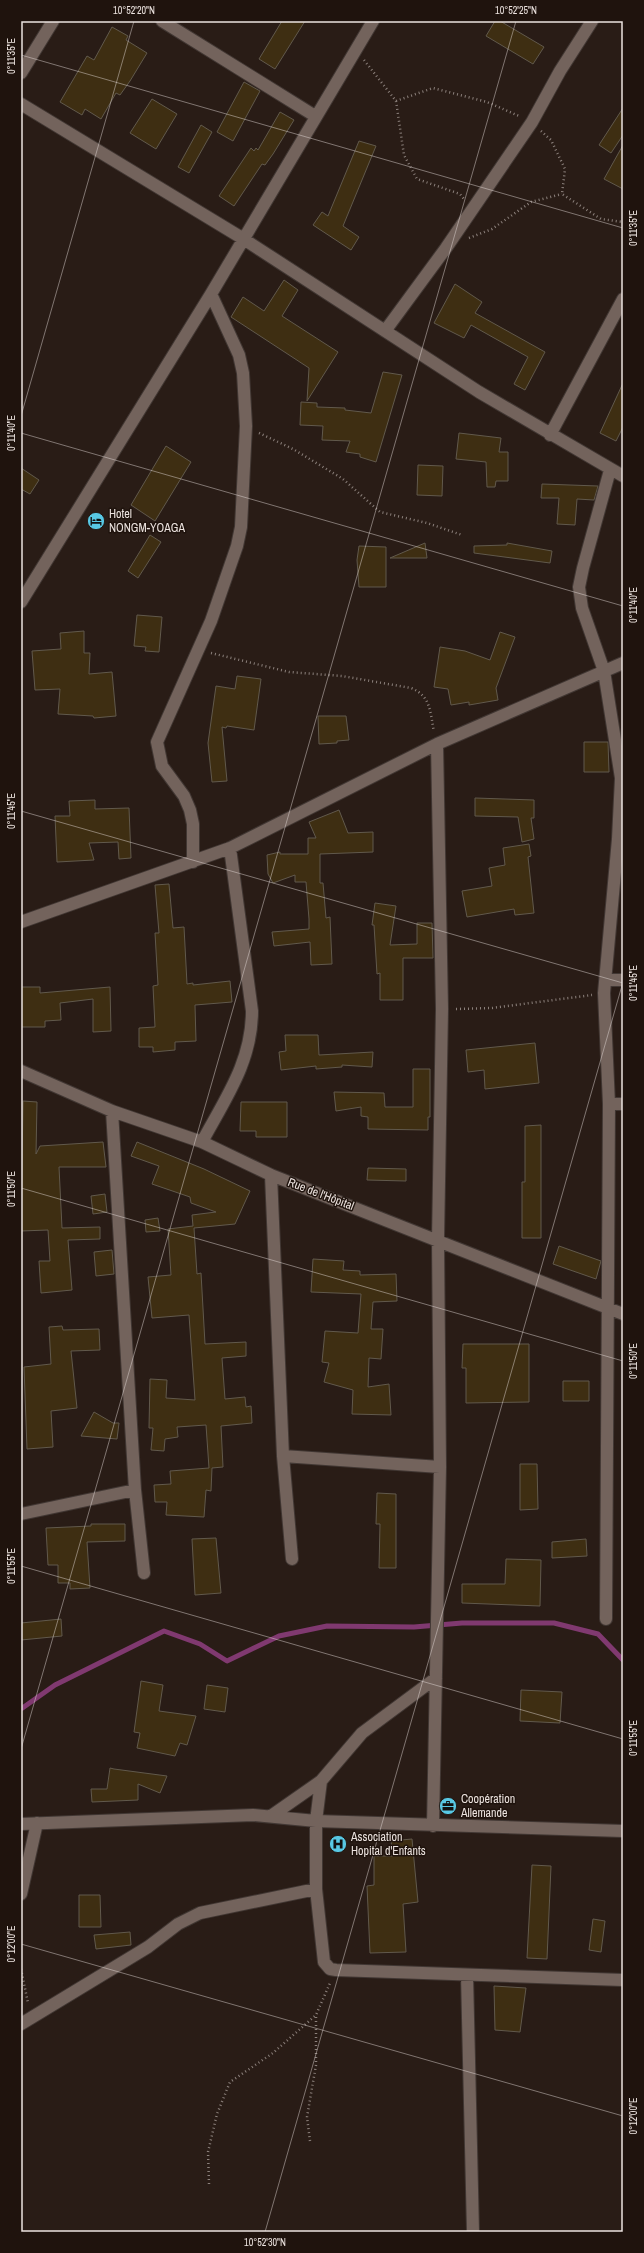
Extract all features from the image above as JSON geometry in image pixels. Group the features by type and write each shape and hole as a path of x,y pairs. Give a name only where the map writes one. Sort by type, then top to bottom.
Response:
{"street":[{"path":"21,73 53,21"},
{"path":"162,21 315,116"},
{"path":"21,602 211,294 242,238 355,49 374,21"},
{"path":"384,331 446,248 532,122 560,71 592,21"},
{"path":"21,104 242,238 384,331 550,435 623,476"},
{"path":"193,862 193,824 190,810 184,796 162,766 157,742 211,621 238,540 242,508 246,426 243,373 239,355 211,294"},
{"path":"550,435 623,299"},
{"path":"606,1619 609,1104 604,993 621,828 621,778 604,671 582,608 579,587 582,568 610,470"},
{"path":"21,922 230,848 437,744 623,663"},
{"path":"433,1826 440,1467 438,1240 442,1009 437,744"},
{"path":"202,1142 234,1083 247,1055 252,1031 252,1011 230,848"},
{"path":"606,980 623,980"},
{"name":"Rue de l'Hôpital","path":"21,1071 112,1111 202,1142 271,1175 623,1314"},
{"path":"609,1104 623,1104"},
{"path":"112,1111 135,1490 144,1573"},
{"path":"271,1175 283,1456 292,1558"},
{"path":"283,1456 440,1467"},
{"path":"21,1514 135,1490"},
{"path":"271,1816 321,1781 362,1733 436,1678"},
{"path":"321,1781 316,1821 316,1889 324,1962 330,1969 623,1980"},
{"path":"21,1824 229,1815 271,1816 316,1821 433,1826 623,1831"},
{"path":"21,1894 37,1823"},
{"path":"21,2024 32,2016 130,1959 178,1924 200,1914 316,1889"},
{"path":"467,1975 473,2232"}],"path":[{"path":"355,49 396,101 404,155 417,179 460,194 472,208"},
{"path":"396,101 433,88 487,102 532,122 551,140 565,170 562,194"},
{"path":"446,248 492,229 531,202 562,194 601,219 623,222"},
{"path":"246,426 293,449 343,479 380,512 427,523 462,535"},
{"path":"199,650 267,668 289,672 342,676 419,691 426,698 437,744"},
{"path":"442,1009 492,1008 604,993"},
{"path":"21,1968 32,2016"},
{"path":"310,2141 307,2117 316,2065 316,2015 336,1970"},
{"path":"209,2184 208,2152 217,2114 230,2082 273,2053 316,2015"}],"building":[{"path":"282,21 305,21 275,69 259,59"},
{"path":"495,21 500,21 544,47 533,64 486,36"},
{"path":"112,27 128,36 126,40 147,53 120,95 116,93 101,119 85,109 82,115 60,102 87,56 94,60"},
{"path":"244,82 260,91 233,141 217,132"},
{"path":"152,99 177,114 156,149 130,133"},
{"path":"623,108 623,135 611,153 599,145"},
{"path":"280,112 294,120 273,154 265,165 262,164 234,206 219,196 251,148 254,151 256,148 258,150"},
{"path":"201,125 212,132 189,173 178,167"},
{"path":"359,141 376,146 343,226 359,237 351,250 313,225 322,212 328,216"},
{"path":"623,145 623,189 604,179"},
{"path":"284,280 298,290 282,316 338,352 307,401 309,368 231,317 243,297 264,311"},
{"path":"455,284 482,302 475,313 545,352 525,390 514,384 528,357 471,325 464,338 434,323"},
{"path":"383,372 402,375 376,462 360,457 360,454 346,452 350,441 322,440 323,426 300,425 301,402 317,403 317,407 345,408 345,410 371,413"},
{"path":"623,383 623,427 616,441 600,433"},
{"path":"459,433 501,438 499,452 508,452 508,481 496,481 495,487 487,487 486,462 456,459"},
{"path":"166,446 191,462 155,521 131,505"},
{"path":"418,465 443,466 442,496 417,495"},
{"path":"21,468 39,480 30,494 21,489"},
{"path":"542,484 598,486 594,500 577,499 575,525 557,524 559,498 541,498"},
{"path":"150,535 161,542 138,578 128,571"},
{"path":"425,543 427,558 390,558"},
{"path":"507,543 552,551 550,563 474,553 474,546 507,545"},
{"path":"359,546 386,547 386,587 359,587 357,560"},
{"path":"137,615 162,617 159,652 145,651 146,647 134,646"},
{"path":"84,631 84,653 90,653 89,674 112,672 116,716 94,718 93,716 58,714 60,689 35,690 32,651 61,649 60,633"},
{"path":"500,632 515,637 496,688 498,700 469,705 469,702 451,705 448,689 434,687 440,647 465,651 490,660"},
{"path":"237,676 261,679 254,730 227,726 226,728 222,727 227,781 212,782 208,743 216,686 235,689"},
{"path":"318,716 346,716 349,740 337,741 337,743 319,744"},
{"path":"584,742 608,742 609,772 584,772"},
{"path":"475,798 534,800 534,818 531,818 534,839 522,842 518,817 475,816"},
{"path":"95,800 95,809 129,808 131,858 119,859 118,842 89,843 94,860 57,862 55,816 70,816 69,801"},
{"path":"339,810 348,833 373,832 373,852 320,854 320,883 323,883 326,918 330,917 332,964 311,965 310,942 274,946 272,932 309,929 309,919 306,882 295,882 295,875 273,883 268,874 267,855 280,852 280,854 308,854 308,838 316,838 309,822"},
{"path":"529,844 531,856 528,857 534,913 515,915 514,909 467,917 462,891 492,886 489,868 505,865 503,848"},
{"path":"169,884 173,928 184,927 187,984 193,983 193,985 230,981 232,1002 195,1005 196,1041 175,1042 175,1050 153,1052 153,1047 139,1047 139,1028 155,1027 153,986 158,985 155,933 159,933 155,885"},
{"path":"375,903 396,906 390,945 417,944 417,923 432,923 433,958 403,958 403,1000 380,1000 380,973 377,974 374,925 372,925"},
{"path":"21,987 40,987 40,993 110,987 111,1031 93,1032 93,999 60,1003 61,1020 45,1021 45,1027 21,1027"},
{"path":"285,1035 318,1035 319,1055 373,1052 372,1067 342,1065 342,1067 316,1069 316,1066 281,1070 279,1052 286,1051"},
{"path":"535,1043 539,1083 485,1089 484,1070 468,1072 466,1050"},
{"path":"413,1069 430,1069 430,1117 428,1117 428,1130 368,1129 368,1117 361,1116 361,1107 336,1111 334,1092 384,1093 385,1107 413,1107"},
{"path":"23,1101 37,1102 36,1154 40,1146 103,1142 106,1167 59,1167 62,1228 100,1227 100,1239 68,1240 72,1290 41,1293 39,1261 50,1261 48,1230 21,1231"},
{"path":"241,1102 287,1102 287,1137 256,1137 256,1131 240,1131"},
{"path":"541,1125 541,1238 522,1238 522,1182 525,1182 525,1126"},
{"path":"137,1142 204,1169 250,1191 235,1224 194,1228 197,1274 201,1273 205,1344 246,1342 246,1356 222,1358 225,1399 245,1397 246,1407 251,1406 252,1423 221,1426 223,1467 212,1468 211,1491 206,1490 204,1517 166,1515 167,1502 155,1502 154,1485 171,1484 170,1471 209,1468 206,1425 177,1427 178,1437 165,1439 164,1451 151,1450 153,1428 149,1428 150,1379 167,1380 166,1398 195,1400 189,1315 152,1318 148,1277 171,1275 168,1229 193,1226 192,1215 216,1212 191,1203 190,1197 152,1184 159,1166 131,1156"},
{"path":"368,1168 406,1169 406,1181 367,1180"},
{"path":"105,1194 107,1212 93,1214 91,1196"},
{"path":"158,1218 160,1231 146,1232 145,1220"},
{"path":"559,1246 601,1261 596,1279 553,1264"},
{"path":"112,1250 114,1274 96,1276 94,1252"},
{"path":"313,1259 344,1261 343,1270 360,1271 360,1275 396,1274 397,1301 373,1302 371,1329 383,1329 381,1359 369,1358 368,1387 389,1384 391,1415 352,1414 353,1390 324,1382 329,1363 322,1362 325,1331 358,1333 361,1294 311,1292"},
{"path":"62,1326 63,1330 99,1329 100,1350 71,1351 77,1408 51,1411 53,1447 27,1449 24,1367 51,1364 49,1327"},
{"path":"463,1344 529,1344 529,1402 466,1403 466,1368 462,1368"},
{"path":"563,1381 589,1381 589,1401 563,1401"},
{"path":"94,1412 113,1423 119,1423 117,1439 81,1436"},
{"path":"520,1464 537,1464 538,1509 520,1510"},
{"path":"377,1493 396,1494 396,1568 379,1568 380,1524 376,1524"},
{"path":"91,1524 125,1524 125,1541 87,1542 90,1588 70,1589 70,1583 58,1583 58,1565 48,1565 46,1528 91,1526"},
{"path":"216,1538 221,1593 195,1595 192,1539"},
{"path":"586,1539 587,1556 552,1558 552,1542"},
{"path":"506,1559 541,1560 540,1606 462,1603 462,1584 505,1584"},
{"path":"61,1619 62,1636 21,1640 21,1623"},
{"path":"141,1681 163,1685 159,1711 196,1716 187,1745 180,1743 175,1756 137,1748 140,1733 134,1732"},
{"path":"207,1685 228,1688 225,1712 204,1709"},
{"path":"521,1690 562,1692 560,1723 520,1721"},
{"path":"110,1768 167,1776 160,1793 138,1784 138,1800 92,1802 91,1789 107,1789"},
{"path":"412,1839 418,1902 403,1904 406,1952 370,1953 367,1886 374,1885 374,1856 393,1856 391,1841"},
{"path":"532,1865 551,1866 547,1959 527,1958"},
{"path":"79,1895 100,1895 101,1927 79,1927"},
{"path":"593,1919 605,1921 601,1952 589,1950"},
{"path":"130,1932 131,1945 96,1949 94,1935"},
{"path":"494,1986 526,1988 520,2032 495,2030"}],"waterway":[{"path":"21,1709 55,1685 164,1631 200,1644 227,1661 279,1636 327,1626 414,1627 462,1623 554,1623 598,1634 623,1660"}],"place":[{"name":"Hotel NONGM-YOAGA","path":"96,521"},
{"name":"Coopération Allemande","path":"448,1806"},
{"name":"Association Hopital d'Enfants","path":"338,1844"}]}
